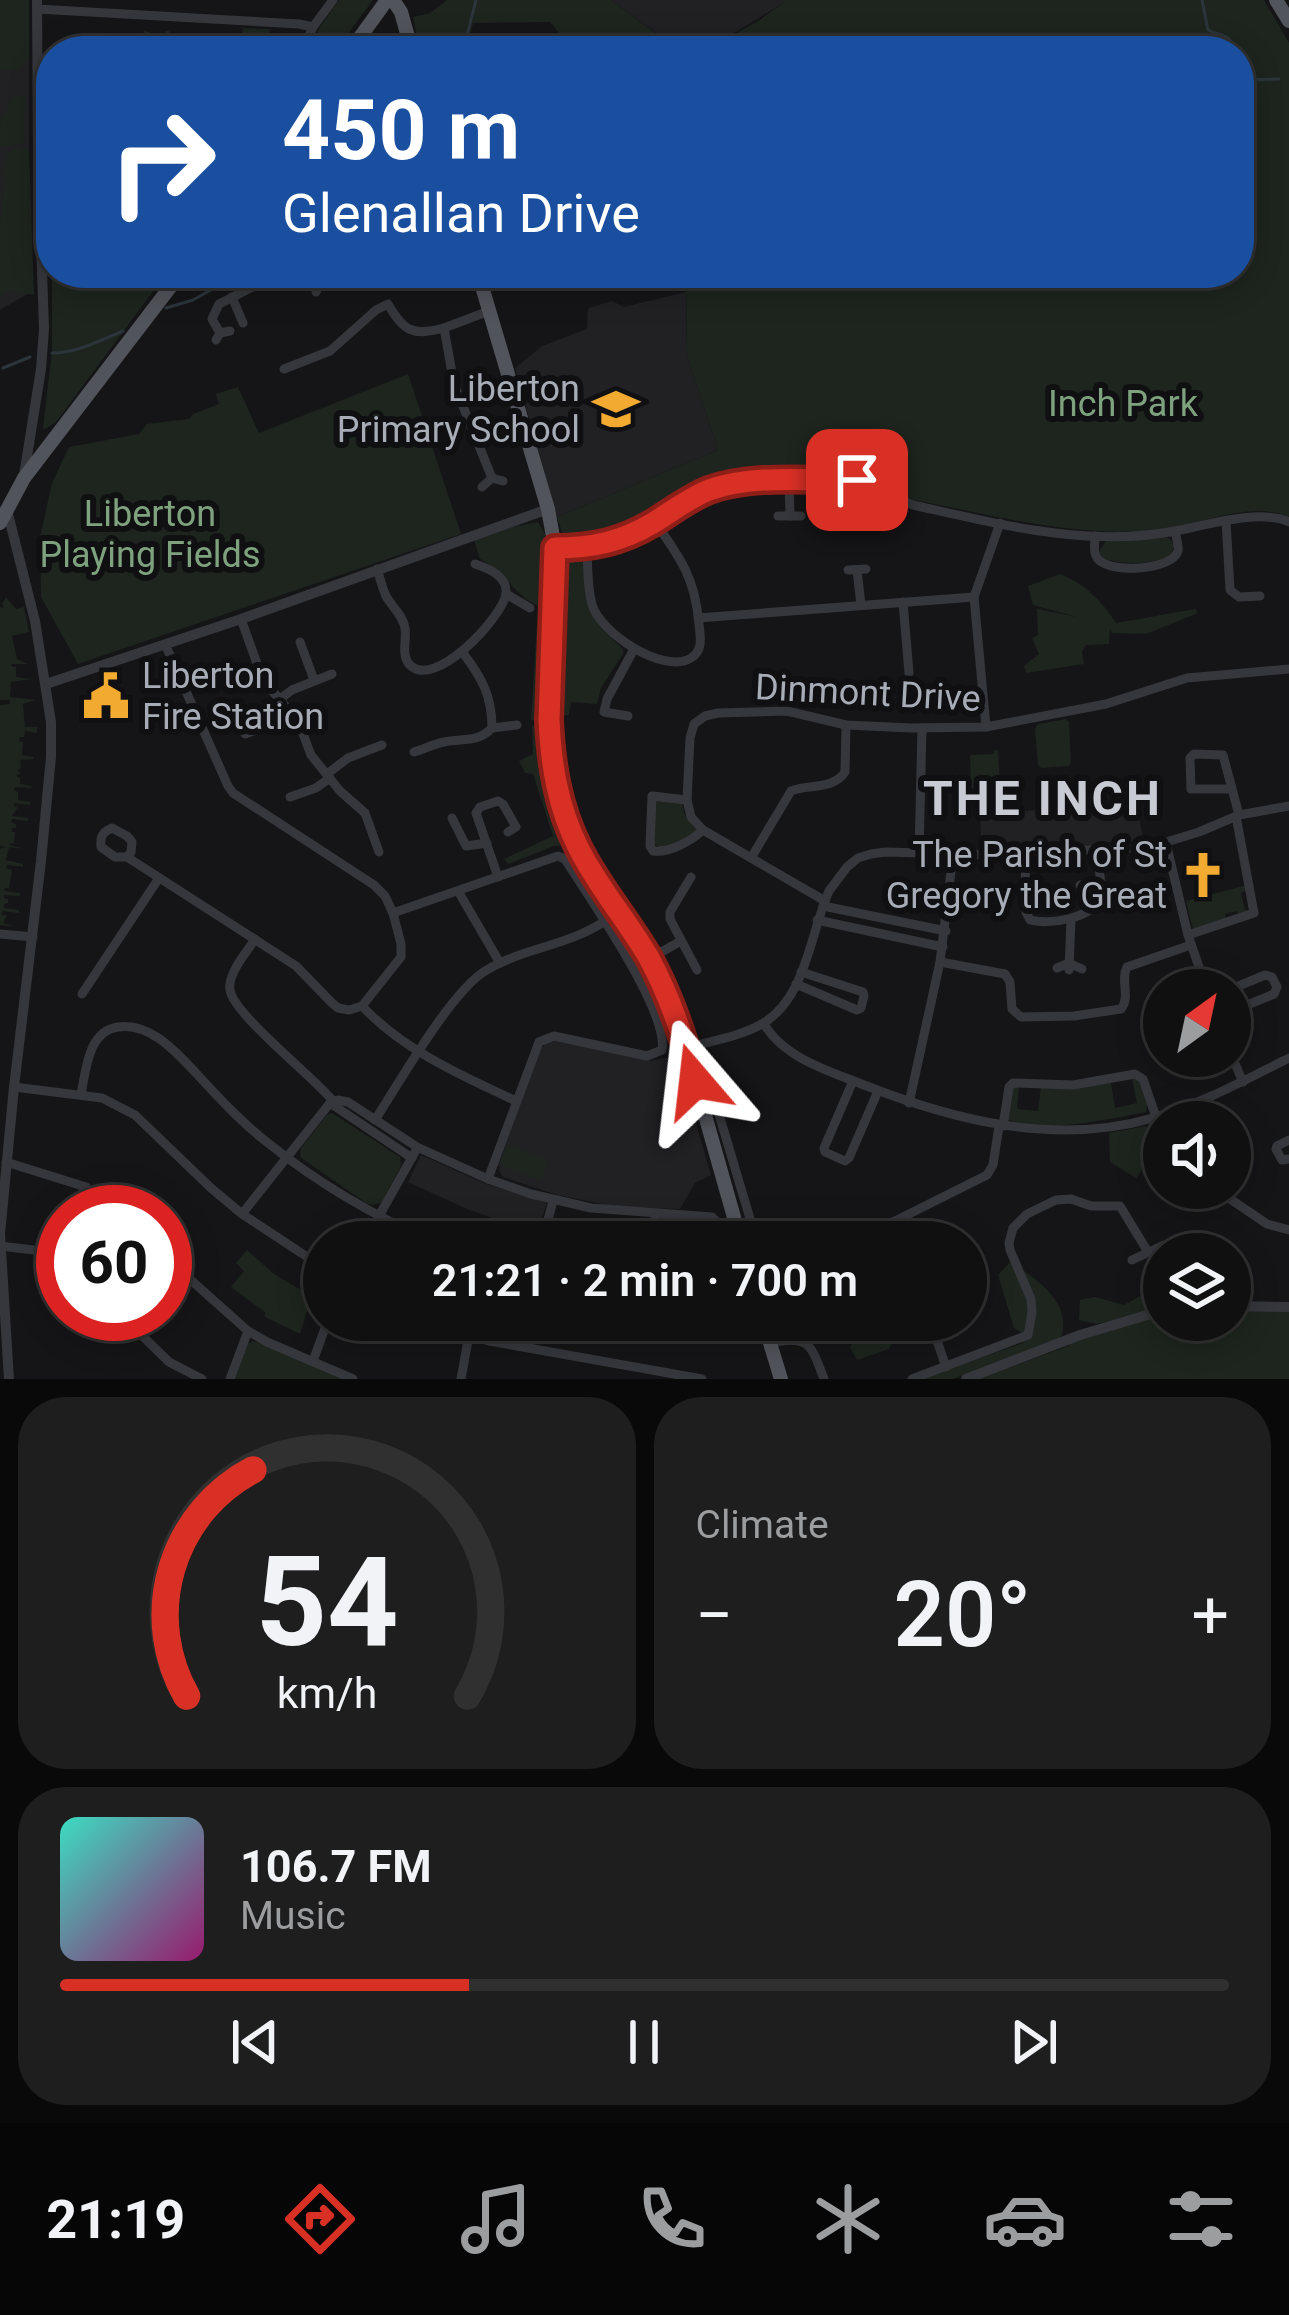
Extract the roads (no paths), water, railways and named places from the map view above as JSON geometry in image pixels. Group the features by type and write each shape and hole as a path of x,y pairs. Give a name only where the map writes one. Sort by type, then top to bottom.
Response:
{"main road":[{"path":"362,36 390,0 401,12 408,36"},
{"path":"1280,1 1289,21"},
{"path":"3,516 24,478 168,288"},
{"path":"482,288 548,509 555,548 549,720 553,769 564,811 580,850 649,959 692,1046 736,1221"},
{"path":"770,1343 781,1379"}],"street":[{"path":"310,36 333,0"},
{"path":"40,36 38,5 314,27"},
{"path":"24,478 41,369 44,288"},
{"path":"222,335 212,319 214,312 219,304 250,288"},
{"path":"316,292 318,288"},
{"path":"232,297 243,323"},
{"path":"291,369 330,351 388,304 399,323 425,333 489,311"},
{"path":"444,328 454,384 497,480 482,487"},
{"path":"789,481 790,516"},
{"path":"555,548 612,543 708,490 753,482 872,481 913,505 1095,536 1175,532 1226,521 1279,518 1289,522"},
{"path":"46,684 548,509"},
{"path":"3,516 35,622 51,722 0,1246 9,1379"},
{"path":"586,548 592,608 601,621 651,658 688,660 701,645 698,600 688,573 656,521"},
{"path":"1226,521 1230,590 1239,597 1260,596"},
{"path":"986,727 974,597 1000,523"},
{"path":"1095,536 1096,556 1106,566 1141,568 1175,557 1179,550 1175,532"},
{"path":"475,564 496,574 506,594 530,608"},
{"path":"377,569 405,627 408,664 417,670 442,665 463,653 506,594"},
{"path":"857,570 861,605"},
{"path":"698,618 974,597"},
{"path":"903,602 909,673"},
{"path":"241,619 264,683 300,726 311,755 365,814 379,851"},
{"path":"300,642 314,680"},
{"path":"127,857 296,966 338,1008 362,1006 400,956 393,913 374,885 233,793 165,644"},
{"path":"628,716 604,712 634,649"},
{"path":"463,653 488,690 493,728"},
{"name":"Dinmont Drive","path":"686,800 694,724 718,712 788,711 845,725 986,727 1106,704 1187,678 1289,669"},
{"path":"401,677 417,670"},
{"path":"280,699 332,674"},
{"path":"245,734 291,714"},
{"path":"414,752 517,725"},
{"path":"751,858 791,791 842,778 845,725"},
{"path":"919,853 922,728"},
{"path":"290,797 316,788 347,758 382,745"},
{"path":"940,962 1005,974 1012,1009 1021,1017 1121,1009 1126,1000 1127,967 1254,913 1231,779 1223,755 1194,754 1190,758 1191,789 1231,789"},
{"path":"703,830 694,839 653,851 652,796 686,800 691,817 703,830 824,903 946,932"},
{"path":"498,877 476,813 480,807 498,801 503,805 516,826 508,832"},
{"path":"750,1221 692,1046 764,1024 776,1013 796,984 837,877 858,858 886,852 1025,855 1133,849 1166,843 1237,815 1289,806"},
{"path":"452,818 466,846 487,843"},
{"path":"1166,843 1200,969"},
{"path":"909,1103 946,932 953,854"},
{"path":"1025,855 1026,912 1038,923 1071,919 1098,902 1098,859"},
{"path":"393,913 558,856 565,859 633,968 660,1028 662,1050 647,1056 546,1038 534,1050 488,1179"},
{"path":"82,994 159,878"},
{"path":"691,878 670,919 697,970"},
{"path":"1080,885 1100,884"},
{"path":"458,890 500,963"},
{"path":"375,1120 471,981 500,963 584,934 618,910"},
{"path":"1071,919 1065,967 1082,969"},
{"path":"817,920 943,947"},
{"path":"0,934 33,937"},
{"path":"255,939 233,974 230,991 234,1000 332,1102 415,1152 553,1201 716,1221"},
{"path":"649,959 681,941"},
{"path":"796,984 861,1008 862,992 801,972"},
{"path":"1251,981 1265,975 1277,987 1274,994 1251,1003"},
{"path":"362,1006 420,1051 516,1101"},
{"path":"764,1024 786,1049 909,1103 1001,1126 1082,1129 1143,1120"},
{"path":"81,1094 89,1054 100,1035 130,1027 165,1043 253,1130 287,1156 390,1221"},
{"path":"1196,1101 1289,1058"},
{"path":"895,1221 987,1175 1013,1083 1073,1085 1135,1074 1143,1079 1149,1101"},
{"path":"1241,1077 1243,1082"},
{"path":"853,1081 824,1148 845,1161 878,1091"},
{"path":"14,1088 102,1098 135,1115 242,1214 303,1254"},
{"path":"332,1102 348,1102 415,1152"},
{"path":"242,1214 332,1102"},
{"path":"1289,1140 1276,1149 1282,1160 1289,1159"},
{"path":"379,1216 415,1152"},
{"path":"6,1162 80,1185"},
{"path":"912,1379 1028,1335 1030,1299 1009,1243 1013,1228 1027,1214 1063,1198 1091,1206 1120,1206 1143,1244"},
{"path":"548,1221 553,1201"},
{"path":"1245,1209 1289,1230"},
{"path":"654,1221 656,1214"},
{"path":"0,1246 36,1250"},
{"path":"1132,1260 1143,1254"},
{"path":"192,1281 248,1330 353,1379"},
{"path":"1251,1306 1289,1307"},
{"path":"967,1379 1079,1335 1143,1316"},
{"path":"230,1379 248,1330"},
{"path":"148,1341 169,1362 202,1379"},
{"path":"313,1361 320,1341"},
{"path":"461,1379 468,1341"},
{"path":"496,1341 703,1379"},
{"path":"518,1346 519,1341"},
{"path":"937,1341 946,1367"},
{"path":"770,1343 806,1342 824,1379"}],"waterway":[{"path":"467,36 476,0"},
{"path":"1202,0 1208,30 1223,36"},
{"path":"1254,80 1279,79"},
{"path":"166,308 214,288"},
{"path":"52,353 123,331"},
{"path":"3,368 30,357"}],"place":[{"name":"Liberton Primary School","path":"616,409"},
{"name":"Liberton Fire Station","path":"106,696"},
{"name":"The Parish of St Gregory the Great","path":"1203,875"}],"district":[{"name":"THE INCH","path":"1043,798"}],"park label":[{"name":"Inch Park","path":"1123,403"},
{"name":"Liberton Playing Fields","path":"150,534"}]}
